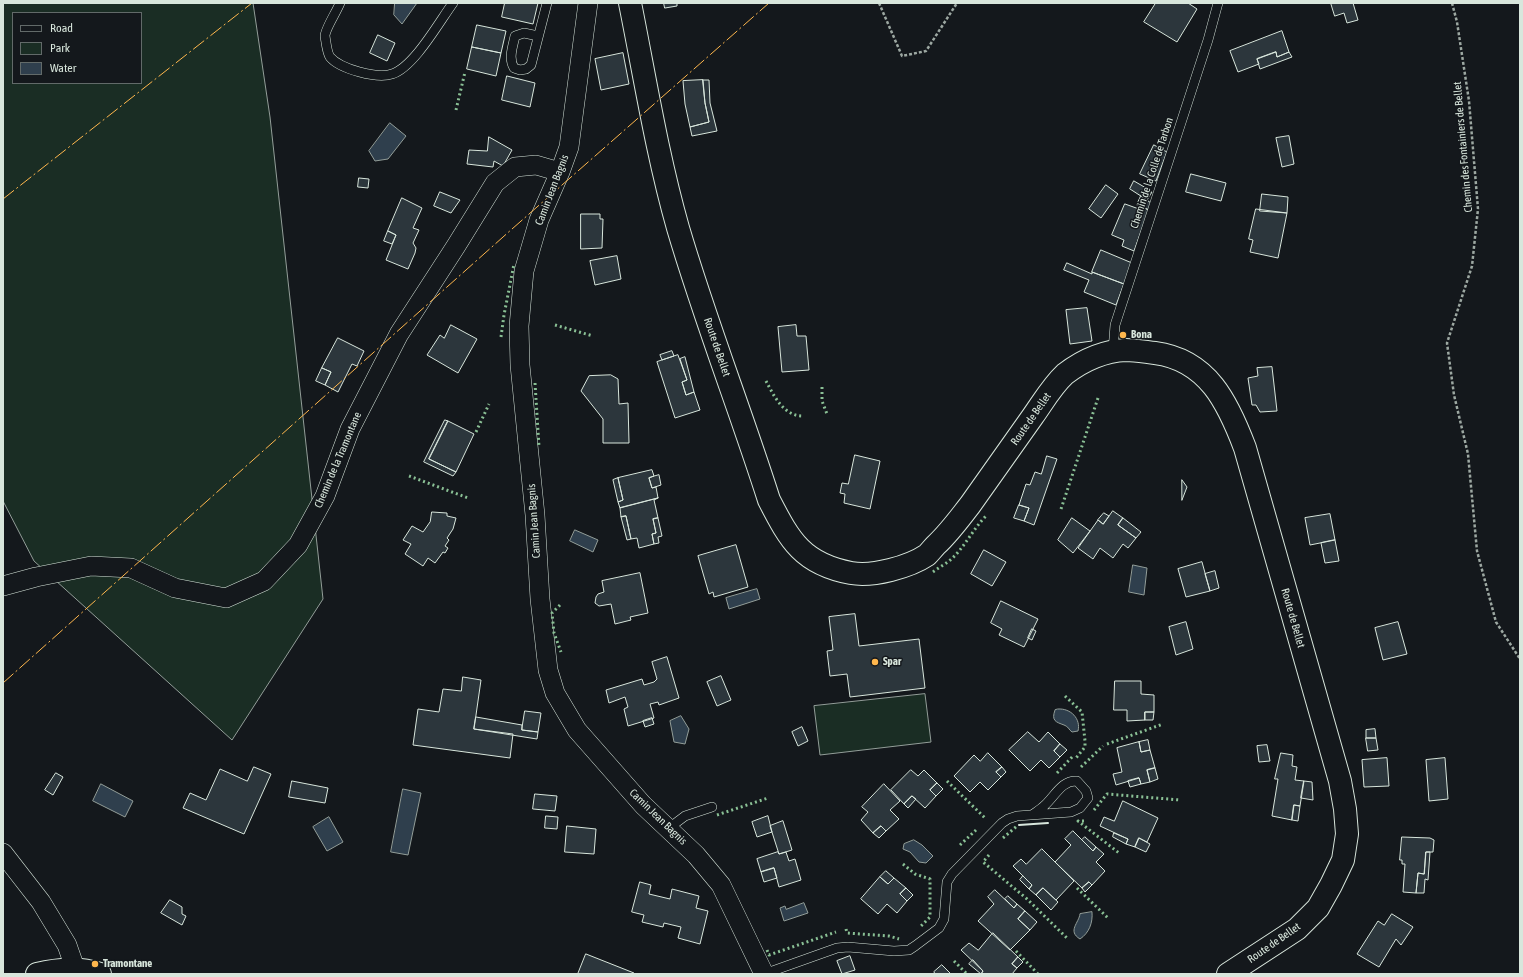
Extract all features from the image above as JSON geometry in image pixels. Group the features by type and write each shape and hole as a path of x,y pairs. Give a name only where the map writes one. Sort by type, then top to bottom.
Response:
{"main road":[{"name":"Route de Bellet","path":"630,3 657,147 692,272 770,500 785,530 806,554 818,562 833,569 856,574 869,574 884,572 905,566 927,555 952,529 1057,383 1076,366 1098,356 1127,350 1164,354 1192,366 1216,388 1230,411 1247,456 1340,781 1345,809 1347,834 1343,860 1332,885 1318,908 1298,929 1228,974"},
{"path":"37,974 75,968 100,974"}],"street":[{"name":"Camin Jean Bagnis","path":"588,3 569,147 539,220 524,271 519,326 520,366 535,515 540,599 548,670 555,693 577,730 643,805 696,855 720,884 764,974"},
{"name":"Chemin de la Tramontane","path":"3,586 36,577 91,566 131,568 174,588 226,598 264,581 298,545 325,496 350,430 399,334 495,183 515,167 536,165 560,172"},
{"path":"3,853 41,902 67,945 75,968"}],"lane":[{"path":"340,3 325,35 329,55 337,63 366,75 392,74 409,63 453,3"},
{"path":"538,36 547,3"},
{"name":"Chemin de la Colle de Tarbon","path":"1113,352 1115,325 1208,40 1218,3"},
{"path":"764,974 837,948 848,947 894,951 909,950 939,928 944,919 947,882 952,874 1002,823 1017,816 1032,815 1071,812 1080,808 1088,798 1086,792 1077,781 1064,784 1044,806 1032,815"},
{"path":"668,828 685,816 712,806"}],"path":[{"path":"879,3 902,56 926,51 957,3"},
{"name":"Chemin des Fontainiers de Bellet","path":"1452,3 1457,22 1469,101 1478,209 1472,266 1447,343 1454,394 1468,454 1477,551 1496,622 1520,659"}],"green space":[{"path":"3,3 253,3 270,117 323,599 232,740 34,561 3,501"},
{"path":"925,694 931,742 820,755 814,706"}],"water":[{"path":"395,3 417,3 402,24 394,15"},
{"path":"390,123 406,136 388,159 375,161 369,151"},
{"path":"575,530 598,540 593,552 570,541"},
{"path":"1133,565 1147,568 1144,595 1129,592"},
{"path":"757,589 760,599 729,609 726,598"},
{"path":"1055,710 1067,710 1074,715 1078,722 1078,731 1072,732 1067,726 1054,719"},
{"path":"681,716 689,729 685,744 674,742 670,721"},
{"path":"101,784 133,801 125,817 93,801"},
{"path":"403,789 421,793 408,855 391,852"},
{"path":"329,817 343,842 327,851 313,827"},
{"path":"914,840 922,845 933,856 926,863 919,862 910,852 903,849 904,844"},
{"path":"804,903 808,913 784,921 780,908 785,906 786,909"},
{"path":"1092,912 1090,927 1086,934 1080,939 1074,933 1074,930 1080,914"}],"building":[{"path":"505,3 538,3 533,24 502,17"},
{"path":"664,3 677,3 677,6 665,8"},
{"path":"1156,3 1188,3 1197,9 1177,42 1144,22"},
{"path":"1331,3 1353,3 1358,20 1347,23 1344,13 1335,16"},
{"path":"477,25 506,31 501,53 472,47"},
{"path":"1282,31 1289,52 1277,57 1276,52 1257,59 1259,64 1238,72 1230,51"},
{"path":"378,35 395,43 387,61 370,53"},
{"path":"472,47 501,53 496,76 467,69"},
{"path":"1276,52 1277,57 1289,52 1292,57 1260,69 1257,59"},
{"path":"623,53 629,84 601,90 595,59"},
{"path":"507,76 535,83 530,107 502,100"},
{"path":"703,80 705,103 709,122 690,127 685,104 683,81"},
{"path":"703,80 709,80 710,103 717,131 692,136 690,127 709,122 705,103"},
{"path":"1289,136 1294,164 1282,167 1276,138"},
{"path":"489,137 512,150 503,166 494,161 493,167 467,164 469,150 487,151"},
{"path":"1154,145 1167,152 1156,181 1140,174"},
{"path":"1191,174 1226,183 1221,201 1186,192"},
{"path":"359,178 369,179 368,188 358,187"},
{"path":"1134,181 1146,188 1149,192 1152,192 1147,200 1130,189"},
{"path":"1106,185 1118,194 1101,218 1089,209"},
{"path":"440,192 460,200 451,213 434,206"},
{"path":"1262,194 1288,197 1287,213 1260,211"},
{"path":"1141,196 1151,203 1149,210 1137,205"},
{"path":"402,198 422,208 413,228 419,230 413,243 416,248 415,253 408,269 386,260 396,235 388,231"},
{"path":"1125,204 1139,209 1140,206 1149,210 1134,251 1122,246 1124,240 1112,235"},
{"path":"1256,209 1287,213 1278,258 1250,252 1253,240 1249,239"},
{"path":"581,214 600,214 600,219 603,219 602,248 581,249"},
{"path":"388,231 396,235 392,244 384,241"},
{"path":"1101,250 1132,263 1124,284 1092,272"},
{"path":"617,256 621,279 595,285 590,261"},
{"path":"1067,263 1092,274 1092,272 1124,284 1116,305 1084,292 1089,280 1064,270"},
{"path":"1087,308 1092,341 1070,344 1066,310"},
{"path":"451,325 477,339 458,373 427,355 440,335 444,338"},
{"path":"796,325 797,336 806,336 809,370 782,372 778,327"},
{"path":"338,338 364,351 357,366 352,364 338,392 325,385 331,372 322,368"},
{"path":"672,351 674,356 662,360 660,355"},
{"path":"678,355 687,380 682,382 686,395 694,392 700,410 675,418 657,362"},
{"path":"685,357 694,392 686,395 682,382 687,380 680,359"},
{"path":"1272,367 1277,411 1260,412 1256,405 1252,405 1248,378 1258,376 1257,368"},
{"path":"322,368 331,372 325,385 316,381"},
{"path":"611,375 618,379 619,404 628,403 629,443 603,443 603,419 581,391 589,376"},
{"path":"445,420 448,421 429,459 456,472 453,476 424,462"},
{"path":"448,421 474,434 456,472 429,459"},
{"path":"855,455 880,461 870,509 844,503 845,494 840,493 842,483 848,484"},
{"path":"1047,456 1057,459 1034,525 1024,521 1029,508 1019,505 1026,484 1030,485 1035,472 1041,474"},
{"path":"652,470 654,476 649,478 652,488 656,487 658,498 620,508 618,502 623,500 618,478"},
{"path":"659,475 661,485 652,488 649,478"},
{"path":"618,478 623,500 618,502 613,480"},
{"path":"1182,480 1187,487 1182,500"},
{"path":"658,498 654,500 658,518 653,519 656,533 652,534 654,544 639,548 637,538 631,539 626,516 621,517 620,508"},
{"path":"1019,505 1029,508 1024,521 1014,518"},
{"path":"1113,511 1123,518 1118,525 1136,538 1128,548 1123,544 1113,558 1100,548 1093,559 1078,548 1098,520 1103,524"},
{"path":"432,512 447,513 447,516 456,518 453,529 447,538 449,540 445,546 448,548 445,553 443,552 435,563 428,558 423,566 405,554 411,544 403,540 412,526 423,532 430,522"},
{"path":"1104,513 1109,516 1103,524 1098,520"},
{"path":"1330,514 1335,540 1310,545 1305,518"},
{"path":"626,516 631,539 627,540 621,517"},
{"path":"658,518 662,536 658,537 659,543 654,544 652,534 656,533 653,519"},
{"path":"1072,518 1090,531 1073,553 1058,540"},
{"path":"1123,518 1141,532 1136,538 1118,525"},
{"path":"1335,540 1339,561 1325,563 1321,543"},
{"path":"736,545 748,587 714,597 713,592 709,594 698,556"},
{"path":"984,550 1006,562 992,586 971,574"},
{"path":"1202,562 1210,591 1186,597 1178,569"},
{"path":"1215,571 1219,588 1210,591 1205,574"},
{"path":"640,573 648,613 630,617 631,620 615,624 611,604 599,606 595,603 598,594 604,592 602,581"},
{"path":"1001,601 1038,619 1024,647 999,635 1002,629 991,623"},
{"name":"Spar","path":"855,614 859,646 919,639 925,688 850,697 847,674 830,676 827,651 833,650 829,617"},
{"path":"1186,622 1193,649 1176,655 1169,627"},
{"path":"1398,622 1407,654 1383,660 1375,628"},
{"path":"1032,629 1036,631 1032,640 1028,638"},
{"path":"667,657 679,698 659,705 658,702 650,704 654,718 628,726 624,709 628,707 625,697 609,703 606,690 642,679 644,685 654,682 657,679 652,662"},
{"path":"721,676 731,700 717,706 707,682"},
{"path":"463,677 481,680 474,729 513,734 510,758 413,745 418,709 439,712 443,689 461,691"},
{"path":"1115,681 1141,681 1141,694 1154,695 1154,712 1145,712 1145,720 1127,721 1127,710 1114,710"},
{"path":"525,711 541,713 538,732 522,730"},
{"path":"1145,712 1154,712 1153,720 1145,720"},
{"path":"476,717 522,725 522,730 538,732 537,739 474,729"},
{"path":"652,718 654,724 645,727 643,721"},
{"path":"802,727 808,741 798,746 792,732"},
{"path":"1375,729 1376,738 1366,738 1366,730"},
{"path":"1028,732 1039,742 1048,732 1060,744 1054,751 1060,757 1049,768 1041,760 1030,771 1009,750"},
{"path":"1366,738 1376,738 1378,750 1368,751"},
{"path":"1148,740 1150,750 1141,752 1139,742"},
{"path":"1139,742 1141,752 1150,750 1155,768 1147,770 1150,782 1141,784 1139,778 1116,785 1113,774 1122,772 1117,748"},
{"path":"1060,744 1067,750 1060,757 1054,751"},
{"path":"1267,745 1270,761 1259,762 1257,746"},
{"path":"988,753 1002,767 996,772 1001,777 988,790 980,782 970,792 954,776 974,755 980,761"},
{"path":"1281,753 1293,755 1292,766 1297,767 1295,780 1304,781 1300,806 1294,805 1292,820 1272,816 1278,779 1275,779"},
{"path":"1387,758 1389,786 1364,787 1362,760"},
{"path":"1445,758 1448,799 1429,801 1426,760"},
{"path":"254,767 271,774 244,834 183,808 190,793 206,800 220,769 247,781"},
{"path":"1002,767 1006,772 1001,777 996,772"},
{"path":"1155,768 1158,779 1150,782 1147,770"},
{"path":"911,770 918,776 924,770 937,783 930,790 936,796 925,808 912,796 904,804 891,790"},
{"path":"56,773 63,777 53,795 45,790"},
{"path":"1139,778 1141,784 1130,787 1128,781"},
{"path":"292,781 328,788 325,803 289,797"},
{"path":"1304,781 1312,782 1313,800 1301,798"},
{"path":"937,783 943,789 936,796 930,790"},
{"path":"884,784 900,801 890,810 899,819 886,831 881,826 873,833 861,820 868,812 862,807"},
{"path":"535,794 557,796 555,811 533,809"},
{"path":"912,796 916,799 908,808 904,804"},
{"path":"1123,801 1158,818 1147,842 1139,838 1135,847 1126,844 1128,839 1100,826 1104,817 1114,821"},
{"path":"1294,805 1300,806 1298,821 1292,820"},
{"path":"546,816 558,817 557,829 545,828"},
{"path":"768,816 772,832 757,837 752,822"},
{"path":"783,821 792,850 779,854 770,826"},
{"path":"567,826 596,829 594,854 565,852"},
{"path":"881,826 886,831 879,838 873,833"},
{"path":"1073,831 1093,851 1096,847 1104,854 1096,862 1105,871 1092,885 1089,882 1082,888 1055,862 1071,845 1065,839"},
{"path":"1114,833 1128,839 1126,844 1113,837"},
{"path":"1085,837 1096,847 1093,851 1082,840"},
{"path":"1402,837 1430,838 1434,840 1433,852 1426,852 1424,874 1418,873 1416,893 1403,892 1405,864 1402,864 1402,860 1400,860"},
{"path":"1139,838 1150,844 1146,852 1135,847"},
{"path":"1042,849 1074,881 1056,900 1043,888 1036,895 1029,889 1032,885 1013,866 1021,859 1026,864"},
{"path":"778,852 779,854 786,852 789,861 795,859 801,880 779,887 774,868 761,872 757,859"},
{"path":"1426,852 1430,852 1428,880 1425,879 1424,893 1416,893 1418,873 1424,874"},
{"path":"774,868 777,878 764,882 761,872"},
{"path":"886,871 894,878 888,884 880,877"},
{"path":"1023,876 1032,885 1029,889 1020,880"},
{"path":"880,877 888,884 894,878 906,888 900,894 907,901 897,913 887,904 878,914 861,899"},
{"path":"640,882 651,885 649,894 670,899 672,889 699,896 696,908 708,911 700,944 678,938 681,927 664,923 663,927 642,922 644,915 632,912"},
{"path":"1089,882 1092,885 1085,892 1082,888"},
{"path":"906,888 913,895 907,901 900,894"},
{"path":"1043,888 1058,902 1051,910 1036,895"},
{"path":"995,890 1014,908 1017,904 1025,911 1018,919 1030,930 1010,950 978,921 994,904 988,897"},
{"path":"1008,896 1017,904 1014,908 1005,899"},
{"path":"170,900 182,907 182,914 186,916 182,925 161,913"},
{"path":"1025,911 1037,922 1030,930 1018,919"},
{"path":"1392,914 1413,927 1401,945 1396,939 1379,967 1357,954 1378,921 1384,925"},
{"path":"993,933 1018,957 1012,964 1017,968 1012,974 981,974 983,971 961,950 969,943 978,950"},
{"path":"586,954 634,973 578,974"},
{"path":"850,956 855,970 842,974 837,961"},
{"path":"1018,957 1023,962 1017,968 1012,964"},
{"path":"973,960 983,971 981,974 969,964"},
{"path":"942,965 951,974 935,974 934,972"}],"hedge":[{"path":"456,110 465,72"},
{"path":"501,337 514,264"},
{"path":"555,325 593,336"},
{"path":"766,381 776,399 785,409 791,413 804,416"},
{"path":"535,383 539,447"},
{"path":"822,387 822,401 827,414"},
{"path":"1061,509 1098,398"},
{"path":"476,432 489,404"},
{"path":"409,476 468,498"},
{"path":"933,572 954,556 986,516"},
{"path":"560,605 552,613 554,633 561,652"},
{"path":"1065,696 1082,712 1085,747 1076,758"},
{"path":"1107,744 1163,724"},
{"path":"1081,767 1103,746"},
{"path":"1057,773 1073,756"},
{"path":"947,781 985,818"},
{"path":"1094,810 1107,794 1180,800"},
{"path":"717,815 768,798"},
{"path":"1084,821 1078,821 1119,853"},
{"path":"1003,838 1017,826"},
{"path":"960,845 976,830"},
{"path":"989,855 983,862 1027,899 1068,939"},
{"path":"903,864 915,874 930,879 930,917 920,927"},
{"path":"1077,888 1108,918"},
{"path":"846,929 847,933 889,936 899,939"},
{"path":"767,950 769,955 836,932"},
{"path":"1016,951 1038,974"},
{"path":"954,961 967,974"}],"wall":[{"path":"1019,825 1048,823"}],"power":[{"path":"3,199 252,3"},
{"path":"3,683 512,229 769,3"}],"place":[{"name":"Bona","path":"1123,335"},
{"name":"Spar","path":"875,662"},
{"name":"Tramontane","path":"95,964"}]}
